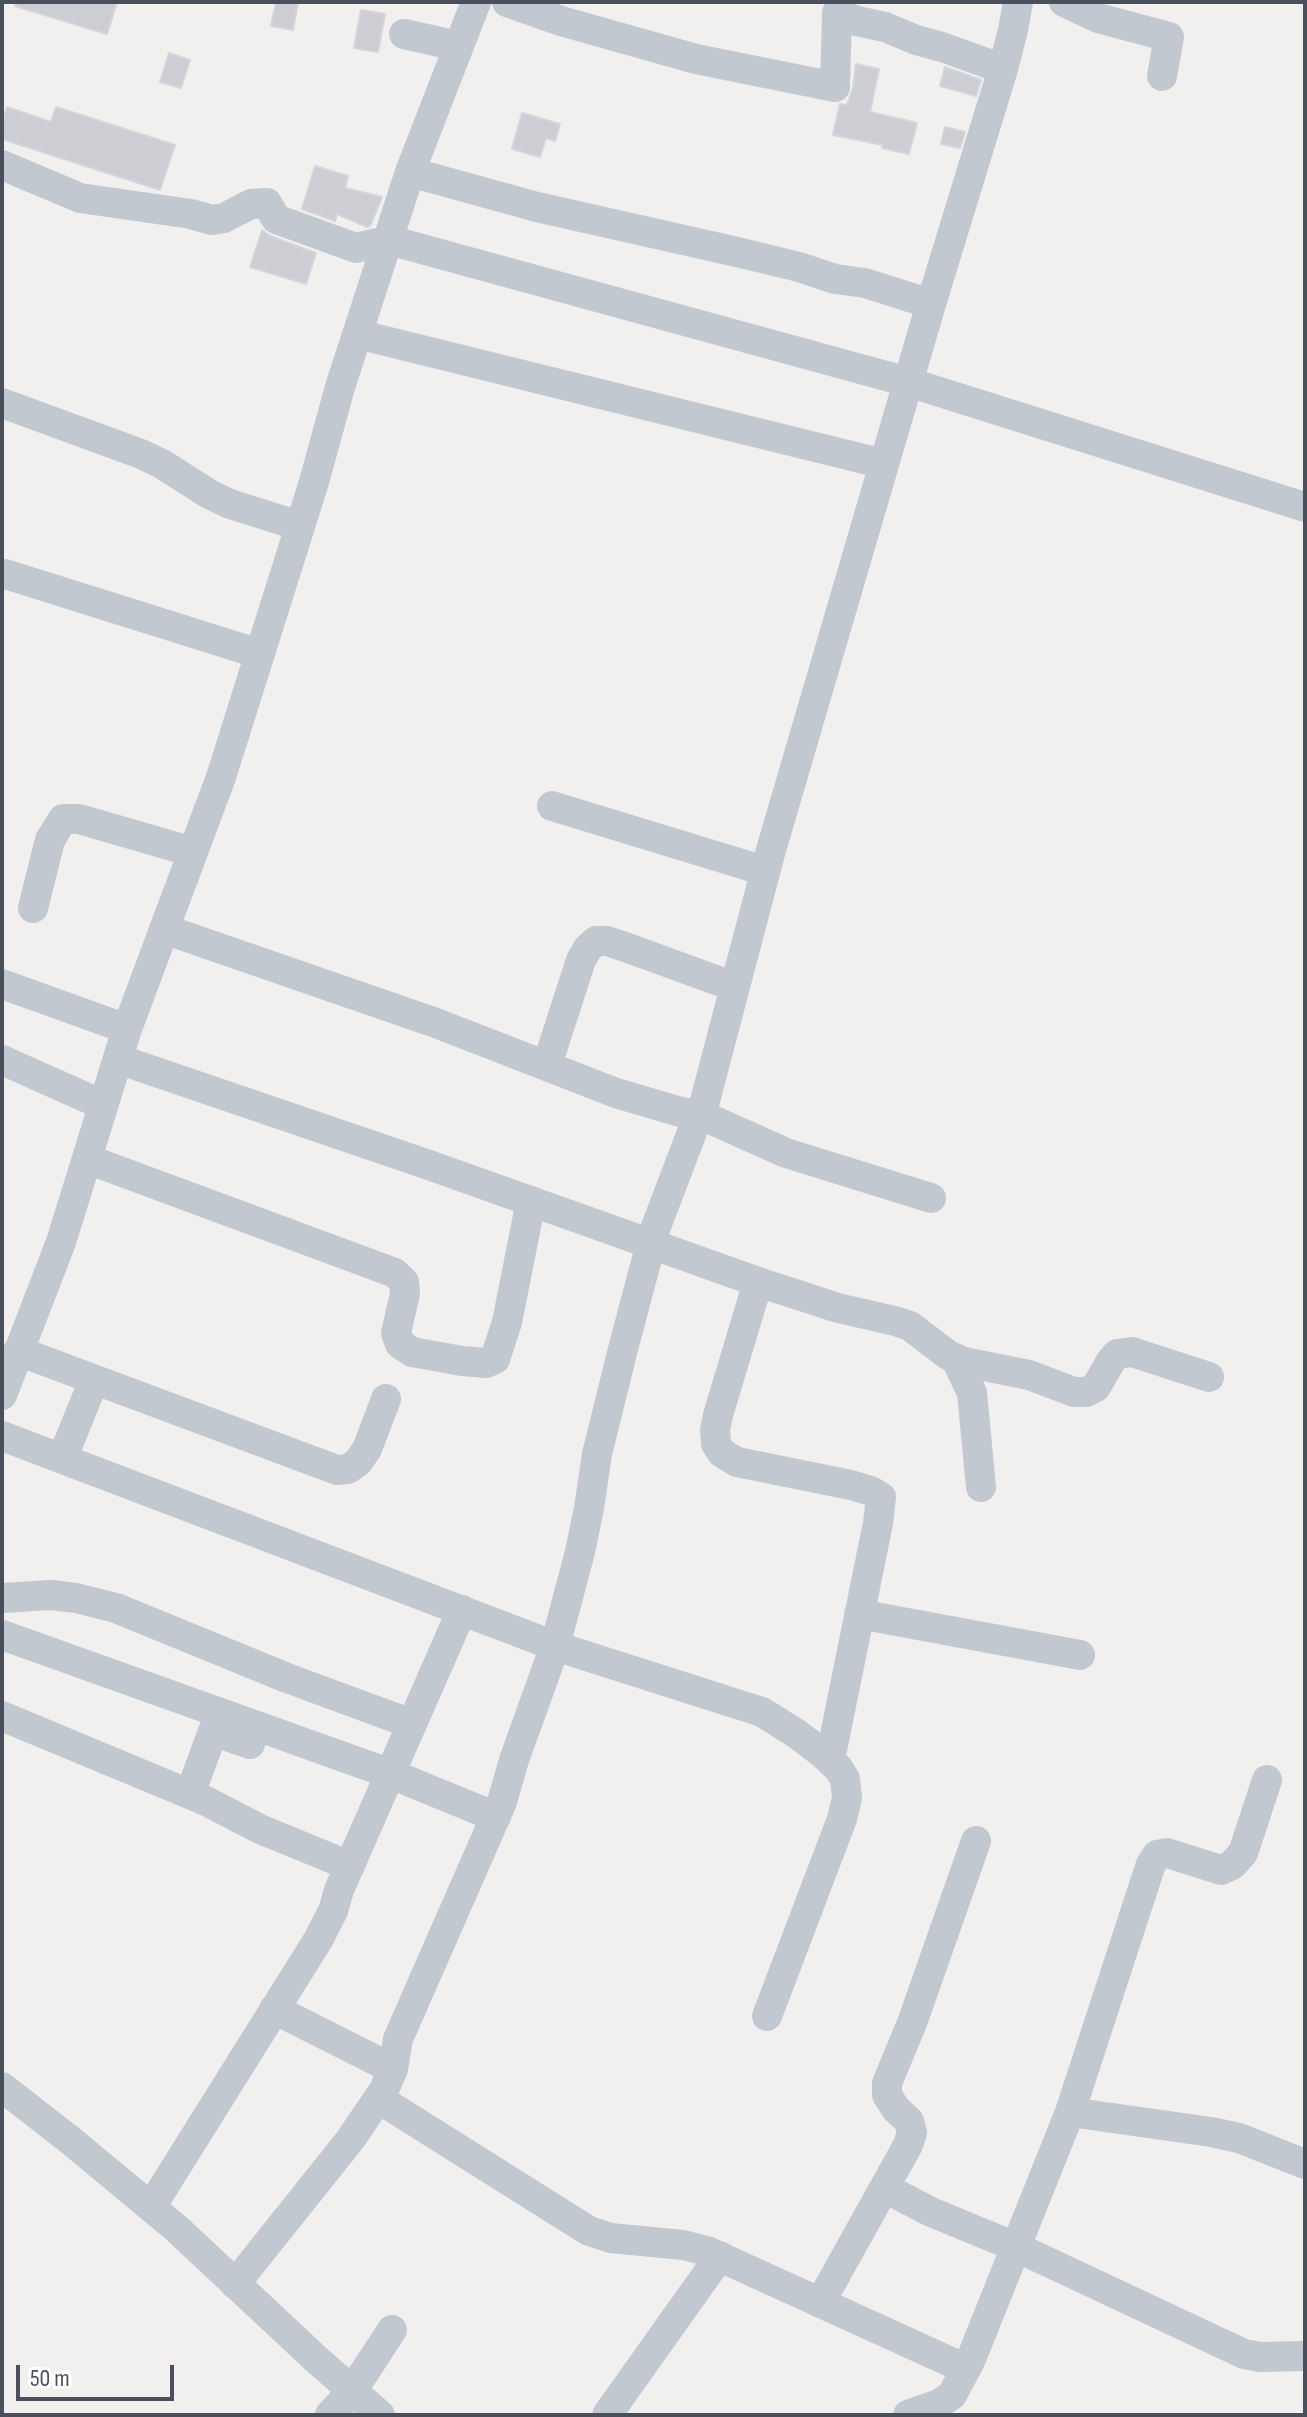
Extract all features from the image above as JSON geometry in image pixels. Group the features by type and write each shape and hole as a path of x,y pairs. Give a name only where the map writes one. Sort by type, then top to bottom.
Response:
{"street":[{"path":"2,1395 10,1360 61,1242 127,1029 231,748 340,387 410,172 476,2"},
{"path":"507,2 561,21 696,59 835,87 837,13 1003,69"},
{"path":"235,2284 379,2099 393,2069 398,2039 496,1817 555,1646 580,1552 607,1409 650,1244 695,1124 765,871 1003,69 1018,2"},
{"path":"1064,2 1098,18 1169,37 1162,76"},
{"path":"404,34 458,46"},
{"path":"2,165 80,198 191,214 212,220 224,218 251,204 267,203 276,219 356,248 389,240 908,382 1305,507"},
{"path":"410,172 537,207 737,252 835,279 865,283 931,304"},
{"path":"357,334 884,464"},
{"path":"2,403 141,454 230,504 300,526"},
{"path":"2,575 260,654"},
{"path":"552,806 765,871"},
{"path":"33,908 50,840 63,819 79,819 193,852"},
{"path":"164,929 436,1023 616,1093 728,1125 786,1153 931,1198"},
{"path":"547,1065 581,960 596,941 607,941 735,987"},
{"path":"2,984 127,1029"},
{"path":"118,1059 758,1282 838,1308 910,1326 956,1359 1029,1375 1074,1392 1086,1392 1096,1387 1117,1354 1132,1352 1209,1377"},
{"path":"2,1060 103,1105"},
{"path":"87,1159 395,1273 404,1282 405,1294 396,1333 400,1344 412,1352 474,1362 486,1363 495,1359 501,1346 531,1201"},
{"path":"758,1282 718,1415 716,1444 722,1453 737,1462 851,1485 881,1497 830,1760"},
{"path":"956,1359 972,1393 981,1487"},
{"path":"10,1360 94,1380 337,1470 348,1469 358,1462 367,1449 386,1399"},
{"path":"62,1459 94,1380"},
{"path":"2,1436 555,1646 762,1712 797,1734 830,1760 845,1779 847,1798 842,1819 767,2016"},
{"path":"2,1598 51,1595 116,1608 287,1678 412,1724"},
{"path":"151,2207 318,1940 462,1610"},
{"path":"859,1614 1080,1655"},
{"path":"2,1635 387,1782"},
{"path":"2,1716 190,1794 260,1829 350,1866"},
{"path":"190,1794 213,1731 496,1817"},
{"path":"908,2415 945,2409 966,2369 1070,2112 1151,1864 1157,1855 1167,1853 1221,1870 1232,1865 1243,1853 1267,1780"},
{"path":"820,2303 885,2188 912,2133 909,2121 887,2095 887,2083 912,2023 976,1841"},
{"path":"274,2009 393,2069"},
{"path":"2,2087 151,2207 380,2415"},
{"path":"379,2099 589,2231 611,2238 683,2245 720,2256 966,2369"},
{"path":"1070,2112 1239,2138 1305,2164"},
{"path":"885,2188 931,2212 1016,2247 1244,2354 1260,2357 1305,2356"},
{"path":"607,2415 720,2256"},
{"path":"330,2415 352,2391 392,2330"}],"building":[{"path":"15,2 117,2 107,34 15,6"},
{"path":"276,2 298,2 293,30 271,26"},
{"path":"361,10 385,14 378,52 354,48"},
{"path":"169,53 190,60 181,88 160,82"},
{"path":"856,64 879,69 870,112 917,123 909,154 882,148 883,145 833,135 840,104 847,105 853,88"},
{"path":"945,67 981,80 976,96 940,86"},
{"path":"7,107 51,122 56,107 175,145 160,190 2,139 2,122"},
{"path":"522,113 560,124 555,141 546,138 540,157 512,149"},
{"path":"945,127 965,132 960,148 941,144"},
{"path":"315,166 348,176 345,188 382,197 370,226 337,214 335,221 302,209"},
{"path":"262,230 316,253 306,284 250,267"}]}
